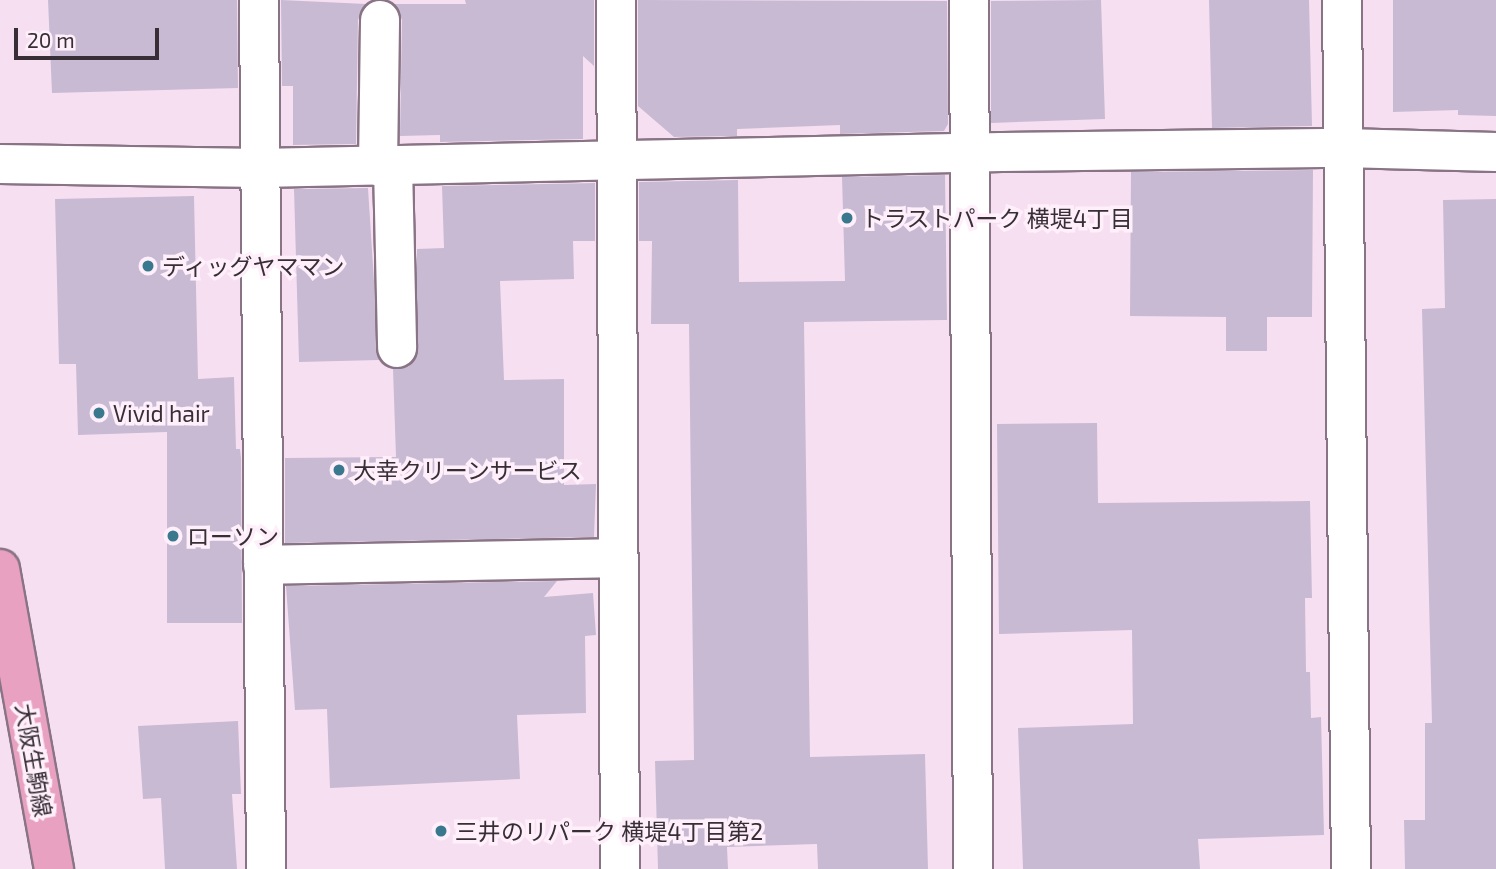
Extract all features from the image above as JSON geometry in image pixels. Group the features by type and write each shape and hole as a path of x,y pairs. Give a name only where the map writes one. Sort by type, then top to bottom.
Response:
{"main road":[{"name":"大阪生駒線","path":"0,569 54,869"}],"street":[{"path":"260,0 266,869"},
{"path":"616,0 620,869"},
{"path":"969,0 973,869"},
{"path":"1342,0 1351,869"},
{"path":"380,20 385,166 397,348"},
{"path":"0,164 260,168 1343,148 1496,152"},
{"path":"263,565 618,558"}],"building":[{"path":"48,0 237,0 238,88 52,93"},
{"path":"281,0 366,4 358,20 356,144 293,145 293,86 282,86"},
{"path":"465,0 594,0 594,66 583,56 583,139 440,142 440,135 400,136 402,20 394,4 466,4"},
{"path":"638,0 947,1 948,124 944,131 840,134 840,125 737,129 737,136 674,137 638,106"},
{"path":"1101,0 1105,119 991,123 991,1"},
{"path":"1209,0 1309,0 1312,126 1212,128"},
{"path":"1393,0 1496,0 1496,116 1458,115 1458,110 1393,112"},
{"path":"1313,170 1312,317 1267,317 1267,351 1226,351 1226,317 1130,316 1131,172"},
{"path":"945,175 947,320 804,322 810,757 925,754 928,869 818,869 817,844 727,847 728,869 658,869 655,761 694,760 689,324 651,324 652,241 639,241 639,182 738,180 739,282 845,281 842,177"},
{"path":"595,183 595,241 573,241 574,279 500,281 504,380 564,379 564,485 596,484 594,537 285,543 285,458 396,457 393,369 408,367 416,358 417,249 444,248 442,186"},
{"path":"368,188 379,360 299,362 294,189"},
{"path":"194,196 198,379 234,377 236,449 240,449 241,458 242,623 167,623 167,432 78,435 76,364 59,364 55,199"},
{"path":"1496,199 1496,869 1405,869 1404,820 1425,820 1425,723 1432,723 1422,309 1445,308 1443,200"},
{"path":"1097,423 1098,503 1310,501 1312,598 1305,598 1306,672 1310,672 1311,718 1321,717 1324,835 1198,839 1200,869 1023,869 1018,728 1133,724 1132,630 999,634 997,424"},
{"path":"557,581 544,597 593,593 596,635 585,636 586,713 517,715 520,779 330,788 327,709 295,710 286,586"},
{"path":"238,721 241,794 232,794 237,869 165,869 161,798 143,799 138,726"}],"place":[{"name":"トラストパーク 横堤4丁目","path":"847,218"},
{"name":"ディッグヤママン","path":"148,266"},
{"name":"Vivid hair","path":"99,413"},
{"name":"大幸クリーンサービス","path":"339,470"},
{"name":"ローソン","path":"173,536"},
{"name":"三井のリパーク 横堤4丁目第2","path":"441,831"}]}
